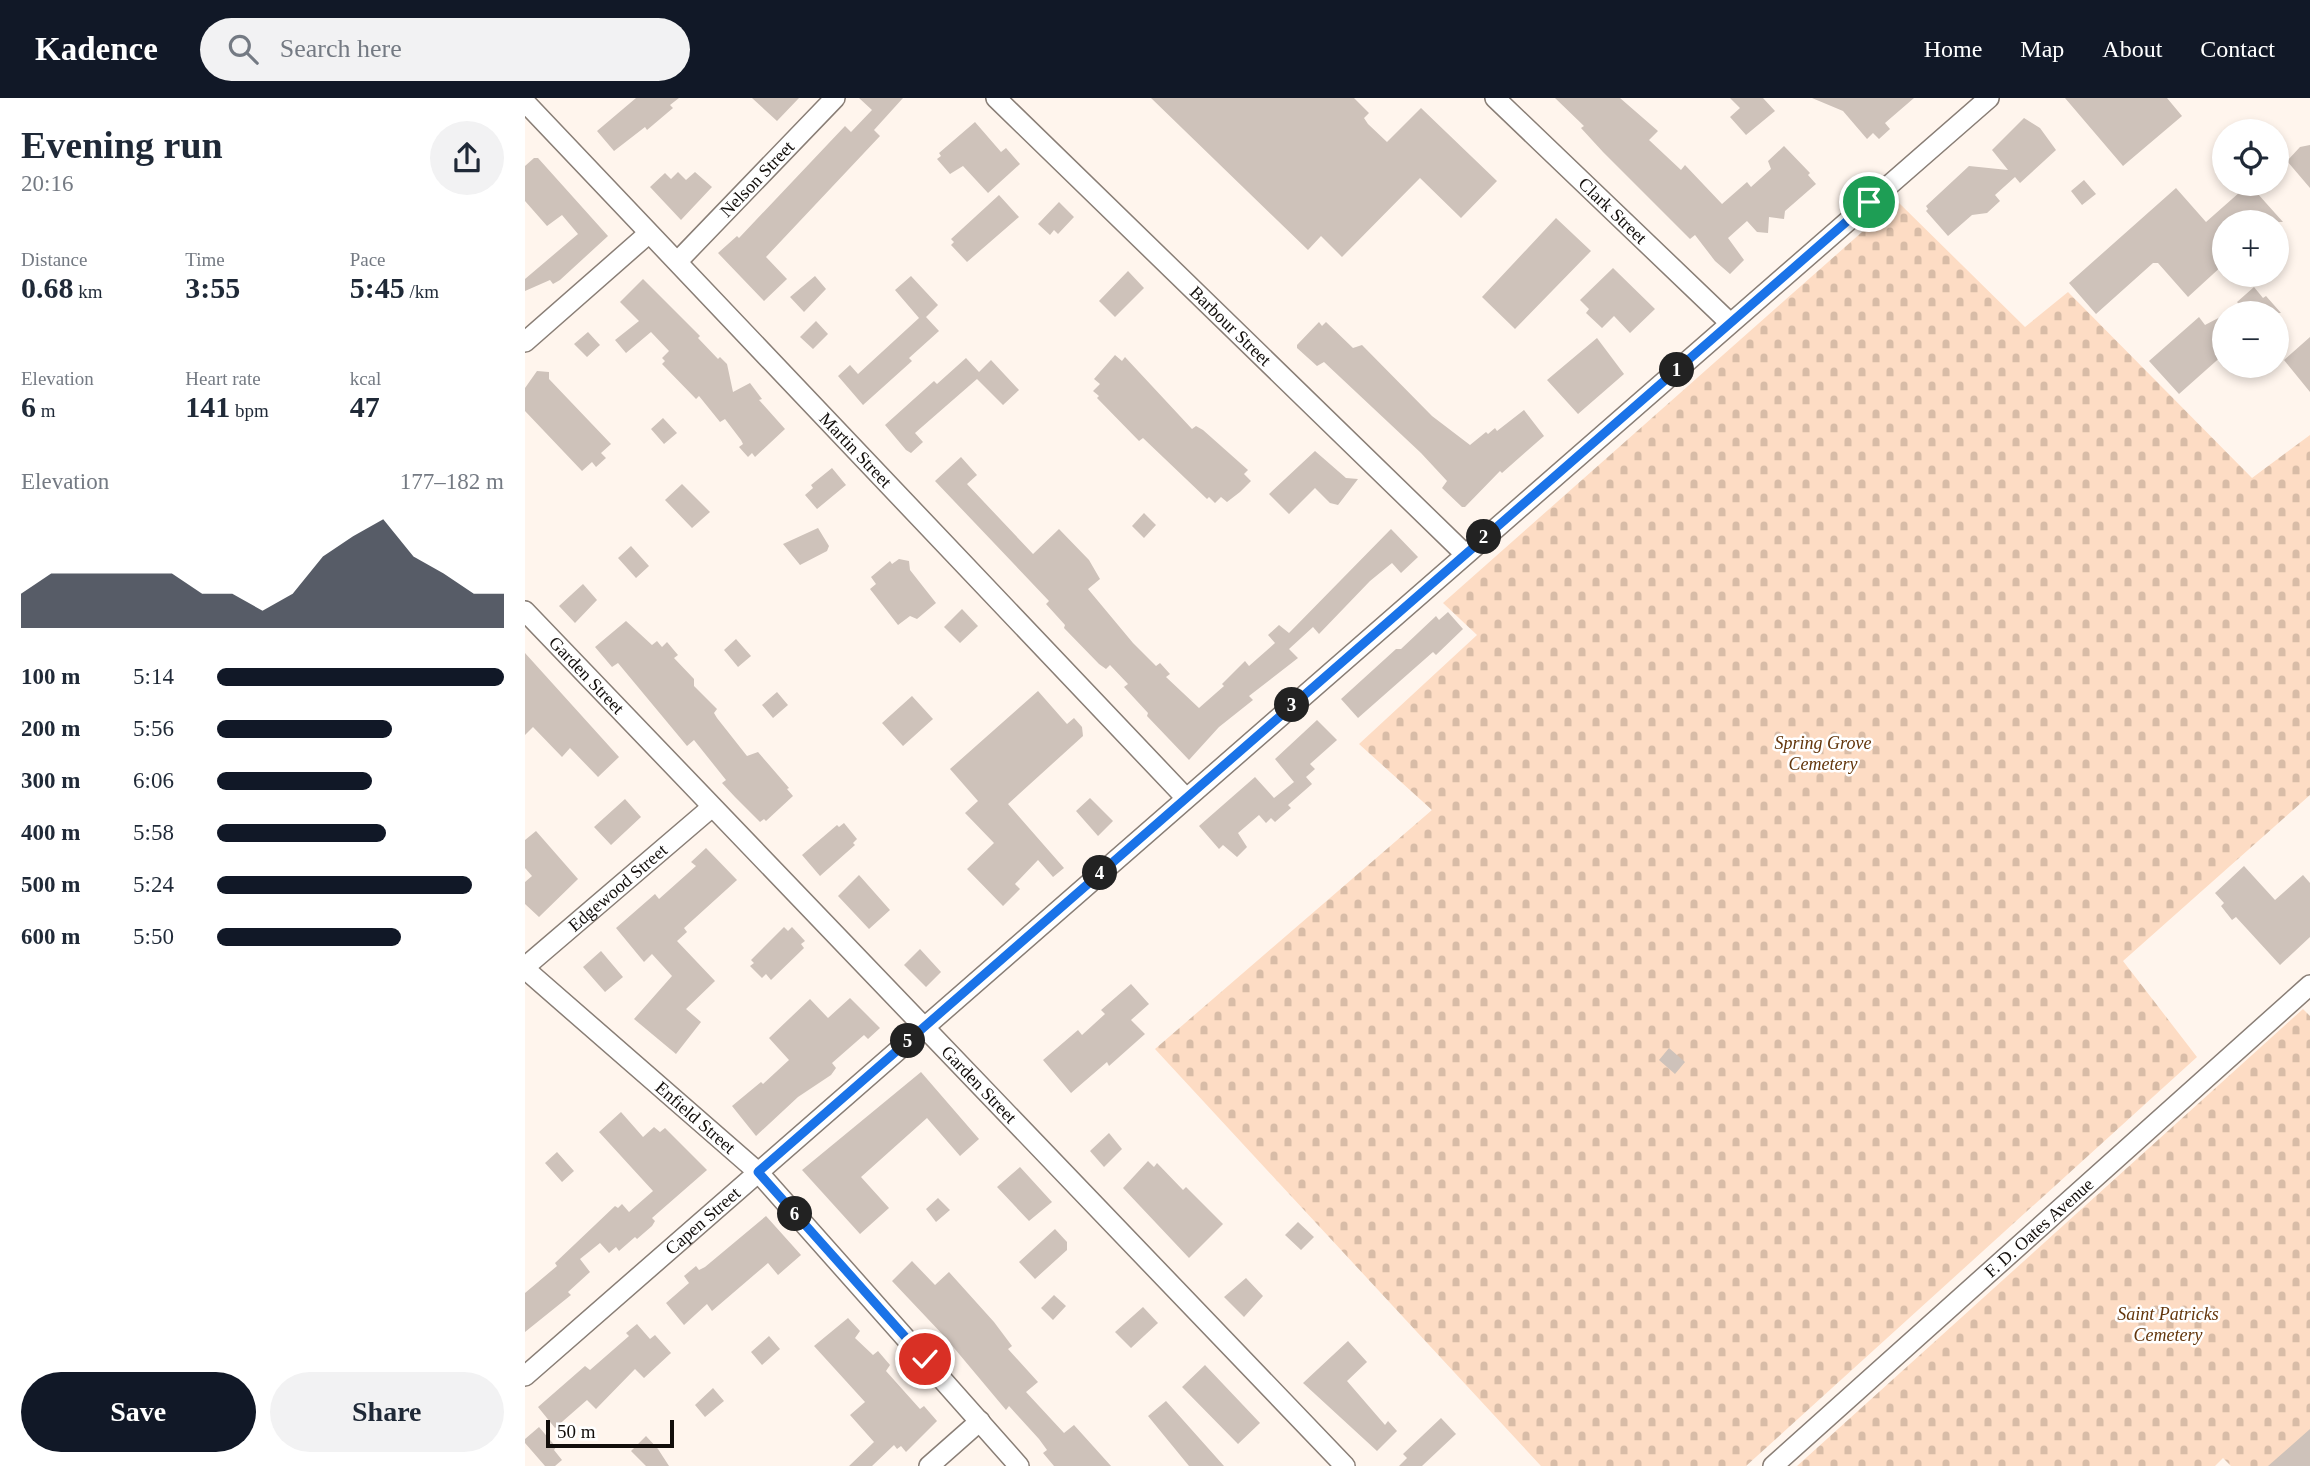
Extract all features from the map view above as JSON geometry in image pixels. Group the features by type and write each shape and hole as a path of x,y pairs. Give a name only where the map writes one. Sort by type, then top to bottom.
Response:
{"street":[{"name":"Nelson Street","path":"678,261 835,98"},
{"name":"Barbour Street","path":"996,98 1465,554"},
{"name":"Clark Street","path":"1495,98 1730,323"},
{"name":"Capen Street","path":"525,1376 1989,98"},
{"name":"Martin Street","path":"525,102 1186,798"},
{"path":"525,342 648,233"},
{"name":"Garden Street","path":"525,611 1345,1466"},
{"name":"Edgewood Street","path":"525,968 712,807"},
{"name":"Enfield Street","path":"525,968 758,1172 1019,1466"},
{"name":"F. D. Oates Avenue","path":"1773,1466 2308,990"},
{"path":"929,1466 980,1421"}],"green space":[{"name":"Spring Grove Cemetery","path":"1897,201 2025,327 2068,292 2252,478 2310,435 2310,795 2123,961 2197,1057 1746,1466 1541,1466 1155,1049 1432,810 1359,744 1477,635 1443,603"},
{"name":"Saint Patricks Cemetery","path":"2303,1009 2310,1016 2310,1466 2231,1466 2223,1458 2215,1466 1797,1466"}],"building":[{"path":"636,98 679,98 670,105 673,108 647,130 645,127 614,151 597,131"},
{"path":"752,98 799,98 777,121"},
{"path":"859,98 903,98 874,130 880,136 766,257 787,279 764,301 718,253 737,236 739,238 845,126 851,132 872,110"},
{"path":"1151,98 1354,98 1369,113 1364,118 1368,124 1387,142 1421,108 1497,181 1461,218 1420,178 1342,257 1321,236 1308,250"},
{"path":"1555,98 1620,98 1658,131 1649,140 1681,170 1685,165 1722,204 1747,182 1751,187 1771,169 1768,161 1784,146 1810,173 1808,175 1816,184 1785,211 1784,219 1769,217 1768,233 1757,232 1747,221 1728,238 1744,260 1730,274 1715,261 1695,235 1690,239 1603,152 1581,128 1584,126"},
{"path":"1730,98 1763,98 1775,111 1746,135 1730,117 1740,108"},
{"path":"1812,98 1914,98 1885,123 1890,129 1879,139 1873,133 1867,139 1843,111"},
{"path":"2065,98 2167,98 2182,116 2123,166"},
{"path":"2024,118 2040,128 2056,150 2020,183 2015,177 1995,195 2000,201 1987,213 1972,215 1948,236 1926,211 1926,206 1969,166 2008,170 1992,150"},
{"path":"975,122 1001,152 1006,148 1020,164 988,193 963,166 950,174 937,159 941,156 939,153"},
{"path":"2310,145 2310,188 2289,163 2289,159 2300,147"},
{"path":"538,158 608,236 560,280 553,284 550,280 525,291 525,279 578,234 562,215 547,226 525,201 525,166"},
{"path":"678,172 686,180 695,172 712,187 681,220 650,187 665,173 671,179"},
{"path":"2084,180 2096,194 2082,205 2071,191"},
{"path":"2176,188 2206,222 2212,217 2212,275 2188,297 2158,263 2153,263 2096,314 2069,283"},
{"path":"999,195 1019,217 967,262 951,245 954,242 951,239"},
{"path":"2235,196 2260,196 2272,210 2220,210"},
{"path":"1059,202 1074,217 1058,234 1054,230 1050,235 1038,224"},
{"path":"1556,218 1591,251 1515,329 1482,297"},
{"path":"1613,268 1655,309 1630,333 1614,316 1602,328 1586,313 1589,309 1580,300"},
{"path":"1128,271 1144,288 1115,317 1099,301"},
{"path":"815,276 826,289 804,312 790,297"},
{"path":"911,276 938,305 926,317 939,331 909,358 912,361 863,405 838,376 850,365 858,374 919,318 895,290"},
{"path":"643,279 700,336 698,338 718,359 720,357 727,364 733,392 750,383 762,399 759,400 785,429 755,457 752,453 748,457 739,447 743,444 741,440 725,419 720,422 699,396 696,399 662,364 665,361 662,358 669,351 651,332 626,353 615,340 639,321 620,302"},
{"path":"2254,287 2263,298 2266,296 2270,301 2238,301"},
{"path":"2199,317 2205,325 2212,321 2212,365 2179,394 2149,361"},
{"path":"816,321 828,334 813,349 800,337"},
{"path":"1319,322 1322,326 1326,322 1353,348 1362,345 1432,416 1470,445 1486,432 1488,434 1495,428 1497,431 1524,410 1544,436 1502,473 1500,471 1462,507 1442,488 1447,481 1421,453 1324,362 1317,366 1297,348"},
{"path":"588,332 600,345 587,357 574,344"},
{"path":"2310,337 2310,392 2289,366 2289,356"},
{"path":"1597,338 1624,374 1578,414 1547,380"},
{"path":"1115,355 1122,361 1125,357 1192,429 1196,426 1203,430 1248,470 1244,474 1251,481 1240,492 1227,502 1221,497 1215,503 1209,497 1207,499 1143,438 1139,441 1097,398 1099,396 1093,391 1100,384 1094,379"},
{"path":"966,358 979,372 991,360 1019,390 1003,405 977,379 915,433 923,442 911,453 906,450 885,425 934,381 937,384"},
{"path":"537,371 549,372 549,379 611,444 601,453 606,458 596,467 592,462 582,471 525,411 525,388"},
{"path":"663,418 677,433 664,444 651,429"},
{"path":"1315,451 1346,478 1358,479 1338,505 1330,503 1315,488 1289,514 1269,494"},
{"path":"961,457 977,475 967,484 1033,554 1059,529 1089,560 1100,579 1088,589 1133,643 1156,666 1160,663 1170,674 1166,677 1199,708 1224,686 1222,684 1245,661 1249,666 1275,643 1268,635 1279,625 1289,633 1391,529 1418,557 1401,573 1392,563 1370,581 1319,634 1313,627 1289,649 1298,658 1249,696 1253,700 1219,727 1189,760 1147,716 1148,713 1124,687 1128,684 1110,665 1106,669 1099,664 1064,628 1065,625 1046,604 1049,601 935,481"},
{"path":"832,468 846,485 817,509 805,495 813,488 811,485"},
{"path":"682,484 710,512 692,528 665,500"},
{"path":"1144,513 1156,525 1144,538 1132,526"},
{"path":"818,528 829,546 827,551 800,565 783,544"},
{"path":"631,546 649,566 636,578 618,558"},
{"path":"899,559 909,561 910,570 936,603 917,619 910,616 898,625 870,589 876,584 871,577 890,561 892,564"},
{"path":"583,584 597,600 575,623 559,606"},
{"path":"962,609 978,626 960,643 944,627"},
{"path":"1448,612 1463,629 1436,655 1433,652 1358,718 1341,699 1436,616 1439,620"},
{"path":"626,621 652,645 657,641 662,647 667,642 678,655 674,658 694,679 694,686 717,709 714,713 717,718 747,756 758,752 789,788 787,789 793,796 766,821 764,819 760,822 722,783 726,780 694,740 687,746 618,663 612,667 595,647"},
{"path":"736,639 751,656 738,667 724,650"},
{"path":"525,653 619,757 598,777 570,748 562,757 533,727 525,735"},
{"path":"1038,691 1067,724 1074,718 1082,727 1083,736 1008,804 1064,868 1053,877 1038,860 1015,884 1020,889 1003,906 967,869 994,843 965,813 978,801 950,769"},
{"path":"777,692 788,705 773,718 762,705"},
{"path":"912,696 933,719 903,746 882,723"},
{"path":"1317,720 1337,740 1310,764 1315,769 1306,777 1312,784 1288,805 1291,808 1275,822 1271,818 1266,823 1259,815 1238,833 1247,847 1237,857 1223,845 1219,849 1199,826 1255,777 1274,798 1294,782 1275,759"},
{"path":"1090,798 1113,821 1098,836 1076,811"},
{"path":"625,799 641,817 611,845 594,827"},
{"path":"844,823 857,839 853,843 855,845 820,876 802,855 837,825 839,827"},
{"path":"536,831 578,879 539,917 525,904 525,882 532,876 525,868 525,840"},
{"path":"706,848 737,880 684,928 687,932 677,941 715,981 686,1009 701,1022 676,1054 634,1019 672,976 652,954 644,962 616,928 655,894 659,899 696,866 691,862"},
{"path":"2244,866 2275,900 2303,875 2310,883 2310,937 2280,965 2236,917 2232,920 2221,906 2224,903 2215,893"},
{"path":"859,875 890,910 869,929 838,896"},
{"path":"784,927 788,931 792,927 805,941 801,944 804,948 771,980 766,974 762,978 750,966 754,963 751,960"},
{"path":"920,949 941,972 926,987 904,965"},
{"path":"601,951 623,977 605,992 583,967"},
{"path":"1131,984 1149,1004 1131,1020 1145,1034 1109,1066 1107,1062 1071,1093 1043,1060 1078,1030 1082,1035 1105,1014 1101,1010"},
{"path":"850,998 880,1028 868,1039 864,1035 832,1063 836,1068 831,1075 798,1097 756,1136 732,1106 761,1082 763,1084 789,1060 769,1038 810,999 828,1018"},
{"path":"1669,1048 1685,1062 1675,1074 1659,1060"},
{"path":"921,1072 979,1139 960,1156 927,1118 861,1177 889,1208 860,1234 802,1170"},
{"path":"621,1112 643,1137 654,1127 660,1132 665,1128 707,1170 652,1218 655,1221 652,1226 637,1239 635,1237 619,1251 616,1247 609,1253 600,1243 580,1259 590,1272 568,1292 571,1295 525,1332 525,1293 557,1266 555,1263 615,1206 618,1208 622,1204 629,1212 653,1191 599,1132"},
{"path":"1109,1133 1122,1149 1104,1167 1090,1151"},
{"path":"557,1152 574,1171 562,1182 545,1163"},
{"path":"1148,1161 1154,1167 1157,1163 1183,1190 1186,1187 1223,1224 1189,1258 1123,1188"},
{"path":"1020,1167 1052,1202 1029,1221 997,1187"},
{"path":"938,1198 950,1210 936,1222 926,1209"},
{"path":"766,1216 801,1255 778,1275 768,1263 712,1311 707,1304 684,1325 666,1303 689,1283 684,1276 696,1266 699,1270 705,1267"},
{"path":"1298,1222 1314,1237 1301,1250 1285,1235"},
{"path":"1055,1229 1067,1242 1067,1250 1035,1279 1019,1262"},
{"path":"912,1261 935,1285 949,1272 994,1322 1012,1346 1008,1349 1038,1382 1026,1392 1064,1433 1074,1425 1111,1466 1054,1466 1043,1453 1047,1450 1039,1439 1009,1406 1006,1410 944,1336 892,1281"},
{"path":"1246,1278 1263,1296 1244,1317 1224,1297"},
{"path":"1054,1295 1066,1306 1053,1320 1041,1308"},
{"path":"1143,1307 1158,1323 1131,1348 1115,1332"},
{"path":"848,1318 860,1331 855,1338 873,1355 878,1351 890,1365 886,1371 920,1409 924,1406 937,1421 906,1452 901,1446 897,1449 894,1445 872,1466 849,1466 874,1442 850,1415 865,1402 814,1346"},
{"path":"637,1324 650,1339 655,1335 671,1353 644,1378 635,1369 596,1409 587,1400 555,1428 538,1407 585,1366 590,1370 629,1336 626,1333"},
{"path":"769,1336 780,1349 762,1365 751,1352"},
{"path":"1348,1341 1367,1362 1347,1381 1385,1425 1388,1421 1397,1431 1377,1451 1303,1383"},
{"path":"1205,1365 1260,1423 1238,1444 1182,1387"},
{"path":"713,1388 724,1401 705,1417 695,1405"},
{"path":"1166,1401 1224,1466 1189,1466 1148,1416"},
{"path":"1441,1418 1456,1434 1422,1466 1399,1466 1407,1458 1403,1454"},
{"path":"539,1427 556,1447 554,1450 562,1460 555,1466 545,1466 525,1443 525,1439"},
{"path":"2310,1429 2310,1466 2268,1466"},
{"path":"646,1436 669,1466 646,1466 631,1451"}],"route":[{"path":"925,1359 758,1172 1869,202"}]}
